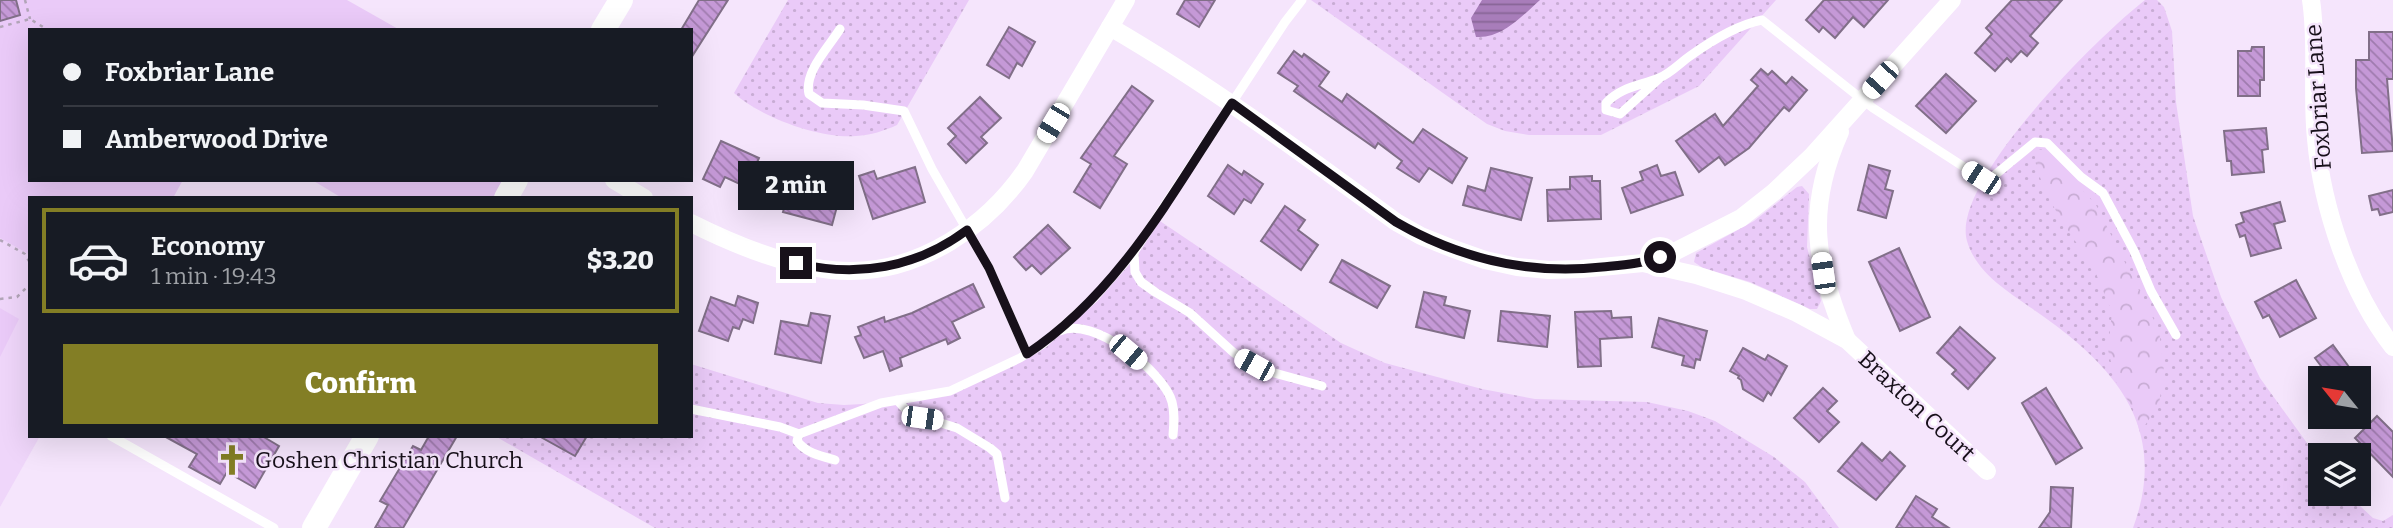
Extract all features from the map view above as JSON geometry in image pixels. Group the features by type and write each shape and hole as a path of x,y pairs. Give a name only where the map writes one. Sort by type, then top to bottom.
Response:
{"street":[{"path":"604,28 621,0"},
{"path":"693,224 732,241 796,263 832,270 874,270 924,255 967,230 999,203 1016,184 1126,0"},
{"path":"1110,27 1172,63 1232,103 1396,222 1421,236 1485,260 1549,270 1643,263 1676,251 1741,218 1774,192 1812,156 1952,0"},
{"name":"Foxbriar Lane","path":"2311,0 2316,139 2327,199 2337,236 2351,271 2393,347"},
{"name":"Braxton Court","path":"1847,340 1833,308 1823,273 1818,214 1826,163 1848,115"},
{"path":"617,182 641,196"},
{"name":"Braxton Court","path":"1643,263 1696,275 1746,291 1797,313 1847,340 1987,471"},
{"path":"314,528 367,438"}],"lane":[{"path":"693,409 780,427 799,434 881,402 950,391 1027,354 1052,336 1094,298 1134,252 1285,22 1303,0"},
{"path":"1660,78 1614,94 1606,103 1606,110 1620,114 1660,78 1694,53 1751,22 1762,20 1862,99 1981,178 1990,179 2035,142 2047,143 2081,177 2102,193 2176,335"},
{"path":"840,29 810,75 807,86 809,94 822,103 904,111 932,169 989,268 1027,354"},
{"path":"1134,252 1135,272 1142,282 1190,313 1234,353 1271,372 1322,386"},
{"path":"1052,336 1067,328 1096,331 1115,341 1164,387 1172,401 1175,418 1173,435"},
{"path":"897,400 909,413 957,428 997,454 1005,498"},
{"path":"799,434 797,441 801,447 813,454 835,460"},
{"path":"115,438 274,528"}],"path":[{"path":"25,0 30,19 45,28"},
{"path":"0,27 30,19"},
{"path":"0,240 24,254 28,260"},
{"path":"0,299 17,297 28,286"}],"shaded area":[{"path":"1482,0 1540,0 1503,30 1485,37 1476,37 1471,18"},
{"path":"0,238 28,254 28,438 39,438 0,507"}],"green space":[{"path":"0,0 347,0 396,28 28,28 28,182 182,182 174,196 28,196 28,254 0,238"},
{"path":"788,0 969,0 897,125 867,135 841,136 791,125 759,110 734,93"},
{"path":"1311,0 1776,0 1699,86 1601,135 1529,135 1505,131 1487,124"},
{"path":"2145,0 2157,0 2164,7 2172,31 2176,102 2193,216 2221,297 2260,378 2308,444 2308,506 2360,506 2373,518 2383,521 2393,515 2393,528 2133,528 2143,492 2145,460 2139,430 2128,403 2090,354 1996,282 1972,253 1967,241 1968,215 1981,183 2004,148 2064,76"},
{"path":"2036,149 2044,150 2096,205 2159,330 2164,372 2159,404 2140,433 2134,410 2116,382 2108,350 2112,312 2094,269 2044,190 2035,161"},
{"path":"315,182 515,182 507,196 339,196"},
{"path":"1802,186 1809,194 1807,247 1821,301 1817,309 1810,309 1750,282 1703,268 1694,262 1696,253 1754,221 1797,187"},
{"path":"1157,219 1341,343 1385,363 1482,389 1535,399 1647,402 1688,411 1715,421 1774,457 1805,482 1839,528 655,528 498,438 693,438 693,365 818,403 881,403 950,391 1020,358 1094,298"},
{"path":"0,308 19,319 0,357"}],"building":[{"path":"0,0 16,0 20,15 0,21"},
{"path":"699,0 728,0 693,55 693,28 682,28"},
{"path":"1185,0 1215,0 1199,27 1177,14"},
{"path":"1824,0 1888,0 1864,27 1853,17 1835,38 1823,27 1819,32 1806,20"},
{"path":"2012,0 2062,0 2030,36 2038,43 2027,56 2021,51 2011,62 2007,58 1995,71 1975,53 1992,34 1986,28"},
{"path":"1009,27 1035,42 1022,66 1017,63 1009,78 987,65"},
{"path":"2369,32 2393,32 2393,79 2387,79 2393,151 2362,153 2356,60 2369,60"},
{"path":"2252,47 2264,47 2264,80 2260,80 2260,96 2238,96 2238,51 2251,51"},
{"path":"1294,51 1302,57 1304,54 1329,72 1319,86 1342,102 1347,94 1413,143 1423,129 1467,158 1452,183 1429,168 1419,182 1397,168 1402,161 1378,143 1375,148 1294,91 1298,86 1278,73"},
{"path":"1761,69 1768,75 1772,71 1786,84 1792,77 1807,90 1789,111 1784,107 1749,148 1725,165 1719,157 1699,172 1676,141 1715,114 1723,126 1758,86 1751,80"},
{"path":"1946,74 1976,101 1946,133 1916,106"},
{"path":"1132,86 1153,101 1114,156 1127,164 1100,208 1074,192 1091,164 1081,158"},
{"path":"980,97 1001,118 981,137 987,143 966,163 948,144 956,136 948,128"},
{"path":"2266,128 2268,149 2262,150 2264,172 2232,175 2231,161 2227,161 2224,131"},
{"path":"721,141 759,158 746,187 725,177 720,187 703,179"},
{"path":"1228,165 1242,175 1244,171 1263,184 1251,203 1244,199 1234,214 1208,196"},
{"path":"1657,165 1661,176 1675,172 1683,195 1631,213 1622,188 1643,180 1640,172"},
{"path":"1869,165 1890,171 1885,189 1893,191 1886,218 1858,210"},
{"path":"915,167 925,202 873,219 859,176 874,171 877,179"},
{"path":"1491,168 1532,178 1521,220 1463,205 1468,186 1485,191"},
{"path":"1592,176 1592,181 1600,181 1601,219 1548,221 1547,190 1570,189 1570,177"},
{"path":"791,185 839,199 832,225 783,212"},
{"path":"2393,190 2393,212 2380,215 2378,209 2372,210 2369,196"},
{"path":"2280,202 2285,221 2274,224 2281,248 2251,256 2245,235 2240,237 2236,225 2244,222 2241,213"},
{"path":"1285,206 1305,220 1298,230 1318,245 1301,270 1261,241"},
{"path":"1048,225 1070,248 1041,274 1032,265 1026,270 1014,257"},
{"path":"1899,248 1930,317 1900,331 1869,262"},
{"path":"1342,260 1390,286 1377,308 1330,282"},
{"path":"2296,280 2316,318 2280,337 2269,315 2263,318 2255,302"},
{"path":"973,284 984,307 952,322 960,338 948,344 946,339 900,358 902,366 890,371 883,351 864,358 855,337 861,335 858,327 884,317 885,322 912,313"},
{"path":"1424,292 1446,297 1444,305 1470,311 1464,338 1416,327"},
{"path":"738,296 758,303 753,323 743,319 739,329 733,327 728,341 699,331 711,297 735,306"},
{"path":"1501,311 1550,316 1547,347 1498,341"},
{"path":"1611,311 1612,318 1631,317 1632,337 1600,339 1601,366 1578,367 1575,312"},
{"path":"811,313 830,316 821,363 775,354 781,321 808,326"},
{"path":"1659,318 1707,331 1700,360 1696,359 1694,368 1682,365 1684,356 1652,347"},
{"path":"1960,327 1995,358 1968,389 1952,374 1956,370 1937,353"},
{"path":"2333,345 2348,366 2321,366 2315,358"},
{"path":"1743,348 1765,360 1768,355 1787,366 1771,395 1768,392 1763,401 1743,389 1739,376 1730,371"},
{"path":"1823,388 1837,401 1827,411 1839,422 1819,442 1794,418"},
{"path":"2046,388 2082,448 2056,464 2022,403"},
{"path":"2377,416 2393,432 2393,477 2371,454 2371,443 2360,443 2355,438 2364,429 2371,429 2371,422"},
{"name":"Goshen Christian Church","path":"168,438 265,438 279,446 255,488 227,472 220,484 189,467 197,454"},
{"path":"428,438 456,438 403,528 375,528 388,505 380,501 413,446 421,450"},
{"path":"543,438 586,438 575,456"},
{"path":"1862,443 1882,461 1890,452 1905,466 1876,500 1838,471"},
{"path":"2051,487 2073,488 2071,528 2039,528 2050,512"},
{"path":"1916,496 1937,509 1932,517 1949,528 1896,528"}],"place":[{"name":"Goshen Christian Church","path":"232,460"}],"route":[{"path":"796,263 832,270 874,270 924,255 967,230 989,268 1027,354 1043,344 1094,298 1134,252 1232,103 1396,222 1451,248 1485,260 1549,270 1643,263 1660,257"}]}
